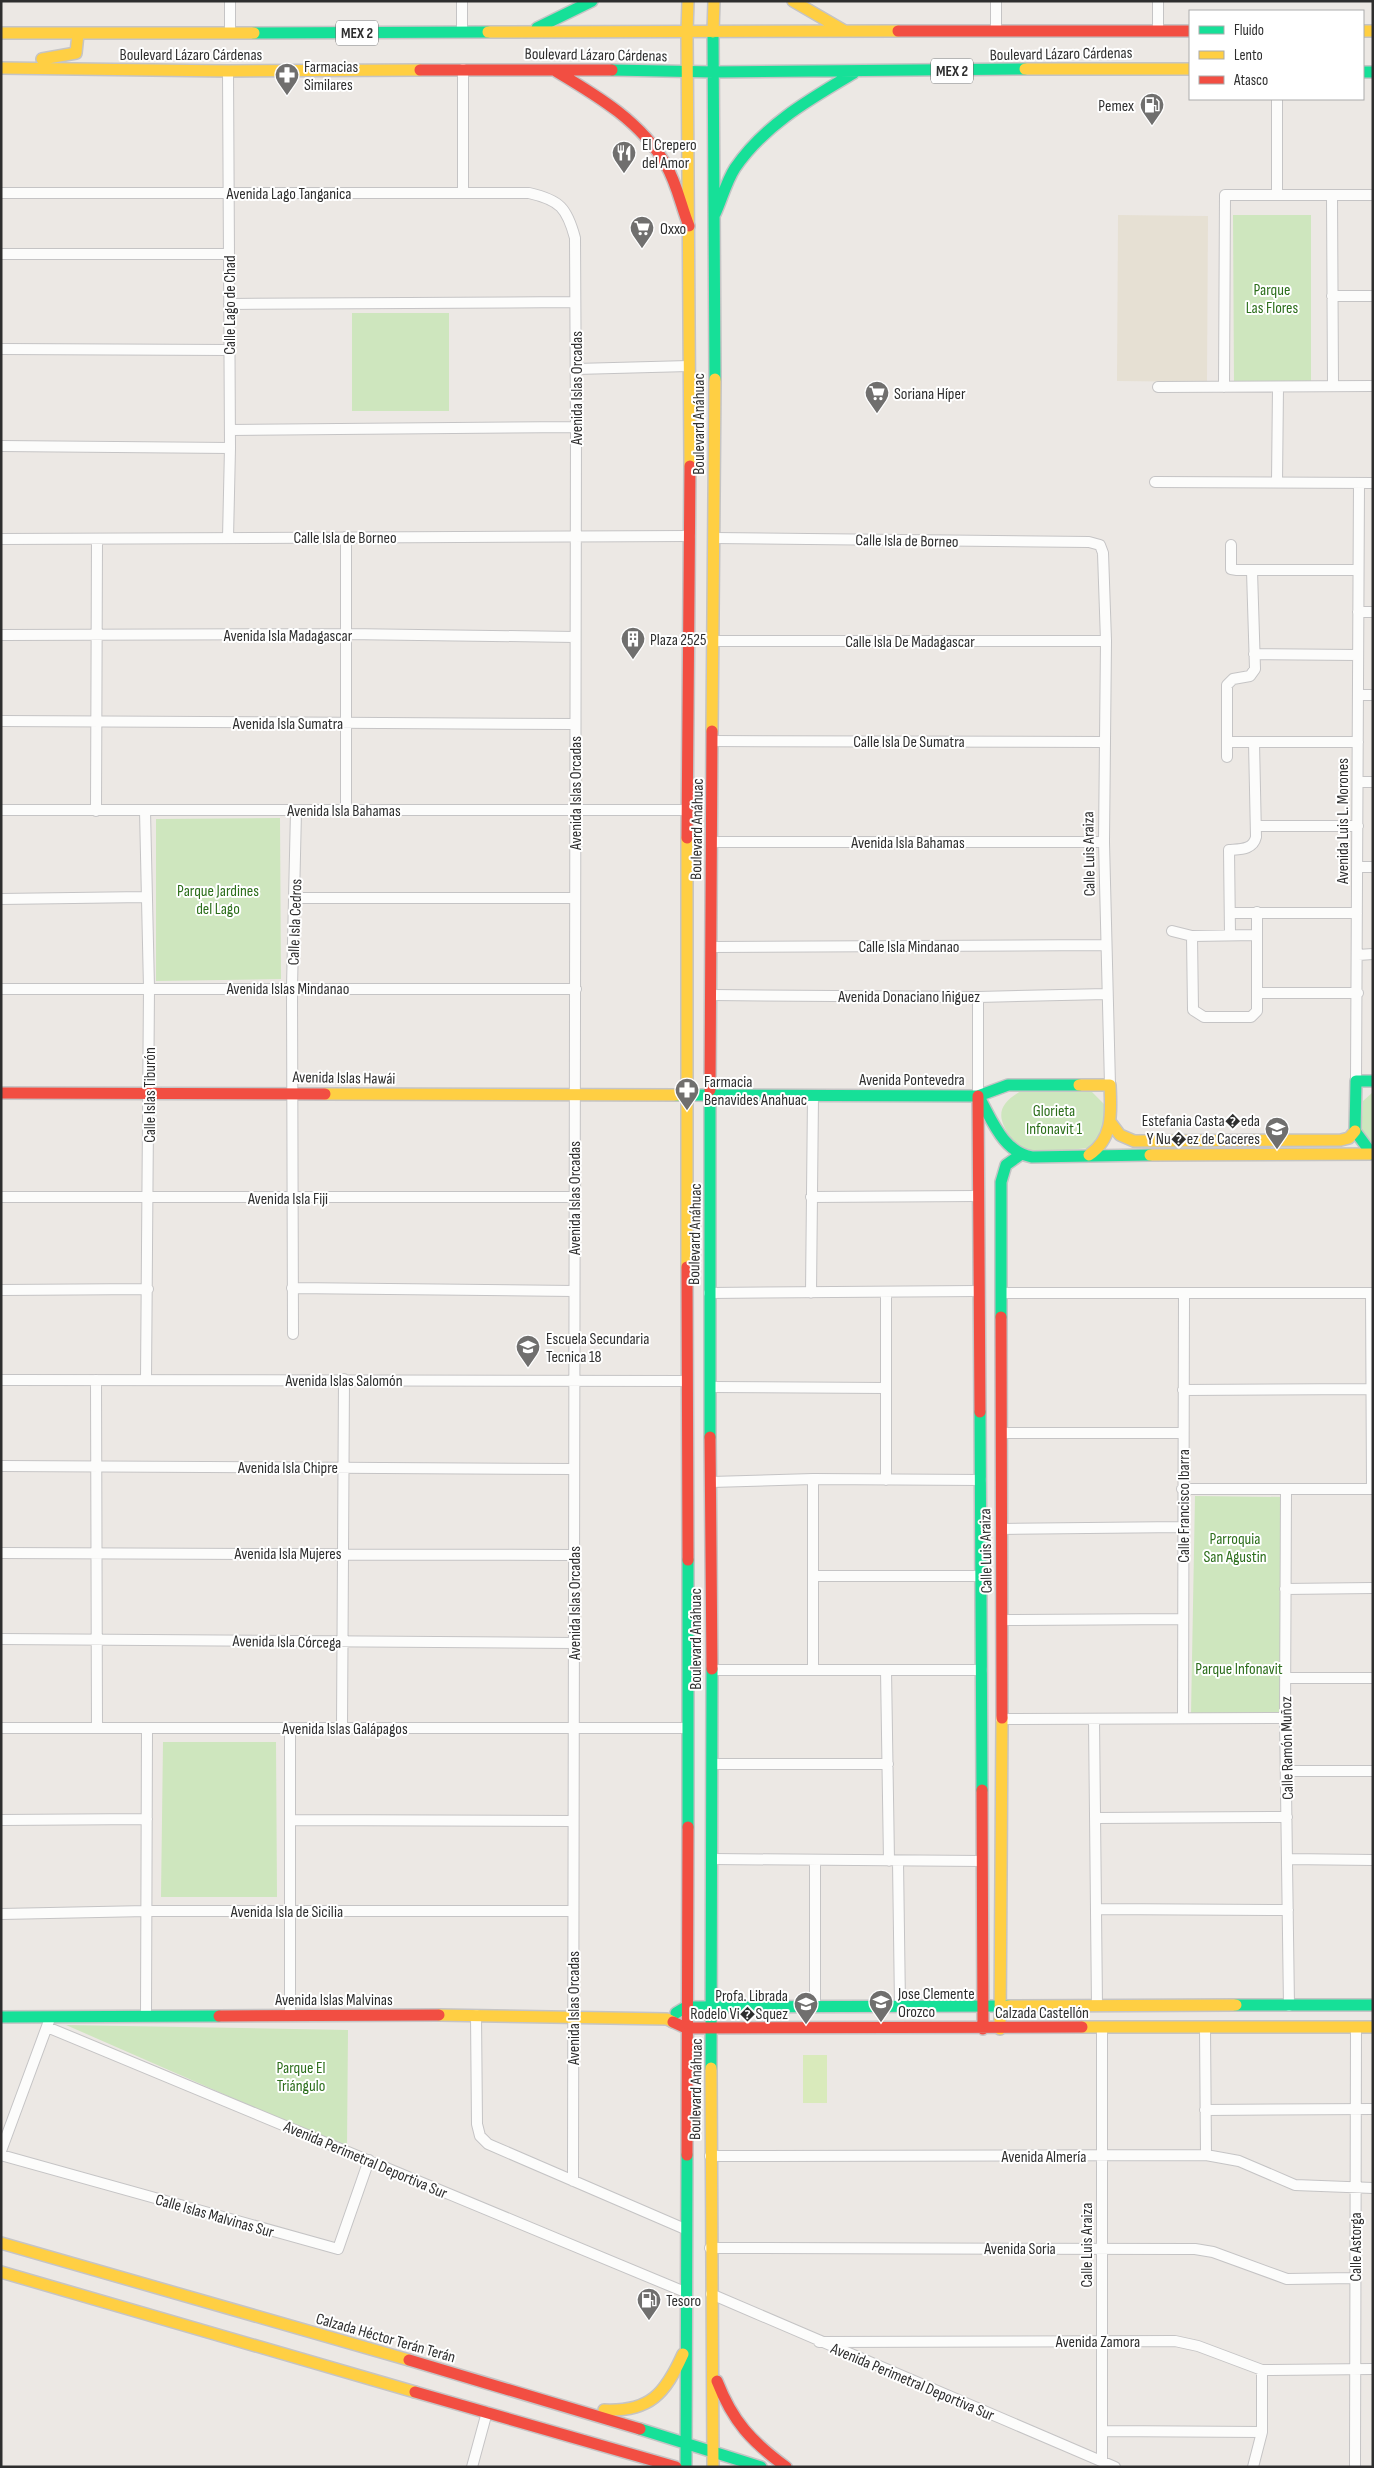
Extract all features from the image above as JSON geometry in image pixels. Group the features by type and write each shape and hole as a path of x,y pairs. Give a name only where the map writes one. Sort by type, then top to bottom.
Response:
{"main road":[{"path":"531,31 592,1"},
{"name":"Boulevard Anáhuac","path":"686,2467 685,2229 688,1728 687,810 690,536 688,1"},
{"name":"Boulevard Anáhuac","path":"713,2467 710,2248 713,1860 709,1292 714,641 714,1"},
{"path":"793,1 846,32"},
{"name":"Boulevard Lázaro Cárdenas","path":"1,33 1189,31"},
{"path":"1,63 73,55 78,50 78,34"},
{"name":"Boulevard Lázaro Cárdenas","path":"1,68 228,71 553,69 688,72 856,72 1088,68 1189,69"},
{"path":"553,69 602,99 632,123 655,149 666,165 689,226"},
{"path":"715,214 735,169 765,133 801,103 856,72"},
{"path":"1356,1081 1373,1080"},
{"name":"Avenida Luis L. Morones","path":"1355,1131 1356,1081"},
{"name":"Avenida Pontevedra","path":"687,1096 978,1096 1008,1085 1110,1085"},
{"name":"Calle Luis Araiza","path":"1089,1155 1097,1151 1105,1142 1111,1123 1110,1085"},
{"name":"Avenida Islas Hawái","path":"1,1093 292,1092 687,1096"},
{"path":"978,1096 1006,1142 1020,1155 1032,1157 1372,1154"},
{"name":"Calle Luis Araiza","path":"978,1096 983,2029"},
{"path":"1111,1123 1120,1136 1134,1141 1341,1140 1349,1138 1355,1131 1372,1154"},
{"name":"Calle Luis Araiza","path":"1000,2029 1002,1620 1000,1182 1002,1169 1007,1162 1020,1155"},
{"path":"979,1345 1001,1345"},
{"path":"982,1813 1000,1813"},
{"name":"Calzada Castellón","path":"686,2007 1373,2005"},
{"path":"667,2018 686,2007"},
{"name":"Avenida Islas Malvinas","path":"1,2017 49,2021 146,2016 573,2016 667,2018 686,2028"},
{"name":"Calzada Castellón","path":"686,2028 1373,2028"},
{"name":"Calzada Héctor Terán Terán","path":"2,2243 572,2408 713,2450 761,2467"},
{"path":"1,2272 676,2467"},
{"path":"572,2408 621,2412 639,2408 655,2398 669,2383 685,2349"},
{"path":"712,2368 726,2409 741,2430 786,2467"},
{"path":"595,2443 636,2467"}],"street":[{"path":"230,1 230,33"},
{"path":"462,1 462,32"},
{"path":"996,1 996,31"},
{"path":"1158,1 1158,31"},
{"path":"463,69 463,192"},
{"name":"Calle Lago de Chad","path":"228,71 230,430 228,538"},
{"path":"1277,100 1277,195"},
{"name":"Avenida Lago Tanganica","path":"1,193 529,193 546,197 558,203 569,216"},
{"path":"1332,194 1333,386"},
{"path":"1224,387 1225,195 1373,195"},
{"name":"Avenida Islas Orcadas","path":"569,216 575,238 576,369 573,2181"},
{"path":"1,254 229,254"},
{"path":"1332,296 1373,296"},
{"path":"229,304 575,302"},
{"path":"1,349 229,350"},
{"path":"576,369 689,366"},
{"path":"1158,387 1373,386"},
{"path":"1277,482 1278,387"},
{"path":"230,430 576,426"},
{"path":"1,446 230,448"},
{"path":"1156,482 1373,482"},
{"name":"Avenida Luis L. Morones","path":"1356,1081 1358,994 1359,482"},
{"name":"Calle Isla de Borneo","path":"1,539 690,536"},
{"path":"346,537 346,810"},
{"name":"Calle Isla de Borneo","path":"714,538 1089,542 1100,544"},
{"path":"96,811 98,539"},
{"name":"Calle Luis Araiza","path":"1100,544 1103,553 1106,641 1104,842 1110,1085"},
{"path":"1230,545 1231,569 1252,571 1358,570"},
{"path":"1227,757 1226,690 1229,681 1250,676 1255,670 1252,571"},
{"path":"1358,612 1373,612"},
{"name":"Avenida Isla Madagascar","path":"1,635 346,634 575,637"},
{"name":"Calle Isla De Madagascar","path":"714,641 1106,641"},
{"path":"1254,654 1358,654"},
{"path":"1358,695 1373,695"},
{"name":"Avenida Isla Sumatra","path":"1,721 575,724"},
{"name":"Calle Isla De Sumatra","path":"713,740 1104,742"},
{"path":"1228,742 1358,742"},
{"path":"1230,935 1229,850 1244,849 1253,844 1256,826 1254,742"},
{"path":"1358,782 1373,782"},
{"name":"Avenida Isla Bahamas","path":"1,810 687,810"},
{"name":"Calle Islas Tiburón","path":"145,811 145,897 149,988 149,1198 146,1380"},
{"name":"Calle Isla Cedros","path":"293,1334 291,1198 292,987 296,898 296,811"},
{"path":"1256,826 1358,826"},
{"name":"Avenida Isla Bahamas","path":"712,842 1104,842"},
{"path":"1358,867 1373,867"},
{"path":"1,898 145,897"},
{"path":"296,898 574,898"},
{"path":"1192,936 1192,1006 1195,1014 1204,1017 1251,1016 1257,1011 1257,912"},
{"path":"1230,913 1357,913"},
{"path":"1172,931 1192,936 1257,935"},
{"name":"Calle Isla Mindanao","path":"712,947 1106,945"},
{"path":"1358,954 1373,954"},
{"name":"Avenida Islas Mindanao","path":"1,989 292,987 576,989"},
{"path":"1258,993 1358,994"},
{"name":"Avenida Donaciano Iñiguez","path":"712,995 978,997 1107,994"},
{"name":"Calle Luis Araiza","path":"978,997 978,1096"},
{"path":"811,1292 813,1096"},
{"path":"811,1197 978,1196"},
{"name":"Avenida Isla Fiji","path":"1,1197 574,1197"},
{"path":"292,1288 574,1291"},
{"path":"1,1290 148,1289"},
{"path":"709,1292 978,1291"},
{"path":"886,1292 886,1480"},
{"path":"1001,1293 1372,1293 1372,1489 1182,1489"},
{"name":"Calle Francisco Ibarra","path":"1183,1718 1182,1489 1184,1293"},
{"path":"342,1728 344,1379"},
{"name":"Avenida Islas Salomón","path":"1,1380 344,1379 687,1382"},
{"path":"96,1380 97,1728"},
{"path":"710,1388 886,1388"},
{"path":"1183,1390 1372,1389"},
{"path":"1001,1433 1183,1433"},
{"name":"Avenida Isla Chipre","path":"1,1466 574,1469"},
{"path":"710,1482 813,1479 980,1480"},
{"path":"813,1479 813,1670"},
{"name":"Calle Ramón Muñoz","path":"1286,1490 1285,1718 1288,2006"},
{"path":"1001,1529 1182,1527"},
{"name":"Avenida Isla Mujeres","path":"1,1553 574,1555"},
{"path":"813,1576 981,1576"},
{"path":"1285,1589 1373,1588"},
{"path":"1002,1620 1184,1619"},
{"name":"Avenida Isla Córcega","path":"1,1639 574,1643"},
{"path":"712,1670 982,1670"},
{"path":"886,1670 888,1764 900,2006"},
{"path":"1285,1678 1373,1678"},
{"path":"1001,1719 1285,1718"},
{"path":"1094,1719 1097,2006"},
{"name":"Avenida Islas Galápagos","path":"1,1728 688,1728"},
{"path":"146,2016 147,1728"},
{"path":"290,1728 290,2016"},
{"path":"712,1764 888,1764"},
{"path":"1286,1771 1373,1770"},
{"path":"1096,1818 1287,1817"},
{"path":"1,1820 147,1819"},
{"path":"291,1820 573,1821"},
{"path":"1287,1859 1373,1860"},
{"path":"713,1860 982,1861"},
{"path":"815,1860 815,2006"},
{"path":"1097,1909 1288,1910"},
{"name":"Avenida Isla de Sicilia","path":"1,1914 147,1911 573,1911"},
{"path":"476,2015 477,2124 480,2136 488,2144 685,2229"},
{"path":"1,2153 49,2021"},
{"name":"Avenida Perimetral Deportiva Sur","path":"49,2021 369,2160 685,2292"},
{"path":"1205,2028 1206,2156"},
{"name":"Calle Astorga","path":"1355,2467 1356,2028"},
{"name":"Calle Luis Araiza","path":"1102,2029 1102,2461"},
{"path":"1205,2110 1373,2109"},
{"name":"Calle Islas Malvinas Sur","path":"1,2153 338,2249 369,2160"},
{"name":"Avenida Almería","path":"710,2156 1206,2156 1239,2161 1295,2185 1373,2188"},
{"name":"Avenida Soria","path":"710,2248 1103,2248 1205,2250 1287,2279 1355,2278"},
{"name":"Avenida Perimetral Deportiva Sur","path":"711,2294 819,2342 1115,2467"},
{"name":"Avenida Zamora","path":"819,2342 1102,2340 1188,2343 1262,2370 1373,2370"},
{"path":"1253,2467 1262,2432 1262,2370"},
{"path":"472,2467 487,2412"},
{"path":"1102,2431 1262,2432"}],"shaded area":[{"path":"1118,215 1208,216 1207,382 1117,381"}],"green space":[{"name":"Parque Las Flores","path":"1233,215 1311,215 1311,382 1234,383"},
{"path":"352,313 449,313 449,411 352,411"},
{"name":"Parque Jardines del Lago","path":"280,818 281,979 156,981 156,819"},
{"name":"Glorieta Infonavit 1","path":"1021,1091 1092,1092 1105,1105 1106,1129 1089,1148 1044,1152 1023,1149 1009,1135 1001,1116 1004,1105"},
{"path":"1373,1092 1373,1146 1361,1133 1363,1101"},
{"name":"Parque Infonavit","path":"1195,1496 1283,1497 1285,1712 1191,1714"},
{"path":"163,1742 276,1742 277,1897 161,1897"},
{"name":"Parque El Triángulo","path":"66,2025 348,2030 347,2148"},
{"path":"803,2055 827,2055 827,2103 803,2103"}],"traffic: fast":[{"path":"537,28 592,1"},
{"path":"254,33 488,32"},
{"path":"713,32 715,379"},
{"path":"612,70 714,72 1025,69"},
{"path":"1364,72 1373,72"},
{"path":"715,214 735,168 760,139 789,114 854,73"},
{"path":"1372,1154 1355,1131 1356,1081 1373,1081"},
{"path":"677,1095 978,1096 1008,1085 1079,1085"},
{"path":"710,1090 710,1437"},
{"path":"979,1097 994,1125 1006,1142 1022,1154 1032,1157 1150,1155"},
{"path":"1001,1317 1001,1182 1006,1165 1020,1155"},
{"path":"980,1412 982,1790"},
{"path":"688,1560 688,1827"},
{"path":"711,2068 712,1669"},
{"path":"1236,2005 1373,2005"},
{"path":"676,2013 686,2007 1008,2006"},
{"path":"1,2017 219,2016"},
{"path":"686,2467 687,2155"},
{"path":"640,2429 761,2467"}],"traffic: slow":[{"path":"687,32 688,1"},
{"path":"713,32 714,1"},
{"path":"793,1 843,30"},
{"path":"488,32 898,31"},
{"path":"1364,31 1373,31"},
{"path":"687,32 690,466"},
{"path":"1,33 254,33"},
{"path":"42,59 76,53 78,34"},
{"path":"1,68 228,71 420,70"},
{"path":"1025,69 1189,69"},
{"path":"712,731 715,379"},
{"path":"687,838 687,1267"},
{"path":"1079,1085 1110,1085 1111,1105 1107,1132 1103,1141 1089,1155"},
{"path":"325,1094 677,1095"},
{"path":"1111,1123 1120,1135 1134,1141 1341,1140 1349,1138 1355,1131"},
{"path":"1150,1155 1373,1154"},
{"path":"1000,2029 1002,1718"},
{"path":"1008,2006 1236,2005"},
{"path":"439,2015 667,2019 673,2022"},
{"path":"1082,2027 1373,2027"},
{"path":"711,2068 713,2467"},
{"path":"1,2243 409,2360"},
{"path":"1,2272 415,2392"},
{"path":"604,2410 633,2408 654,2398 670,2380 683,2354"}],"traffic: jam":[{"path":"898,31 1189,31"},
{"path":"420,70 612,70"},
{"path":"554,70 601,99 631,122 644,135 656,149 670,172 689,226"},
{"path":"687,838 690,466"},
{"path":"710,1090 712,731"},
{"path":"1,1093 325,1094"},
{"path":"978,1096 980,1412"},
{"path":"687,1267 688,1560"},
{"path":"1001,1317 1002,1718"},
{"path":"710,1437 712,1669"},
{"path":"982,1790 983,2029"},
{"path":"687,2155 688,1827"},
{"path":"219,2016 439,2015"},
{"path":"673,2022 686,2028 1082,2027"},
{"path":"409,2360 640,2429"},
{"path":"717,2381 730,2408 744,2430 786,2467"},
{"path":"415,2392 676,2467"}],"place":[{"name":"Farmacias Similares","path":"287,96"},
{"name":"Pemex","path":"1152,126"},
{"name":"El Crepero del Amor","path":"624,174"},
{"name":"Oxxo","path":"642,249"},
{"name":"Soriana Híper","path":"877,414"},
{"name":"Plaza 2525","path":"633,660"},
{"name":"Farmacia Benavides Anahuac","path":"687,1111"},
{"name":"Estefania Casta�eda Y Nu�ez de Caceres","path":"1277,1150"},
{"name":"Escuela Secundaria Tecnica 18","path":"528,1368"},
{"name":"Jose Clemente Orozco","path":"881,2023"},
{"name":"Profa. Librada Rodelo Vi�Squez","path":"806,2025"},
{"name":"Tesoro","path":"649,2321"}],"park label":[{"name":"Parroquia San Agustin","path":"1235,1547"}]}
